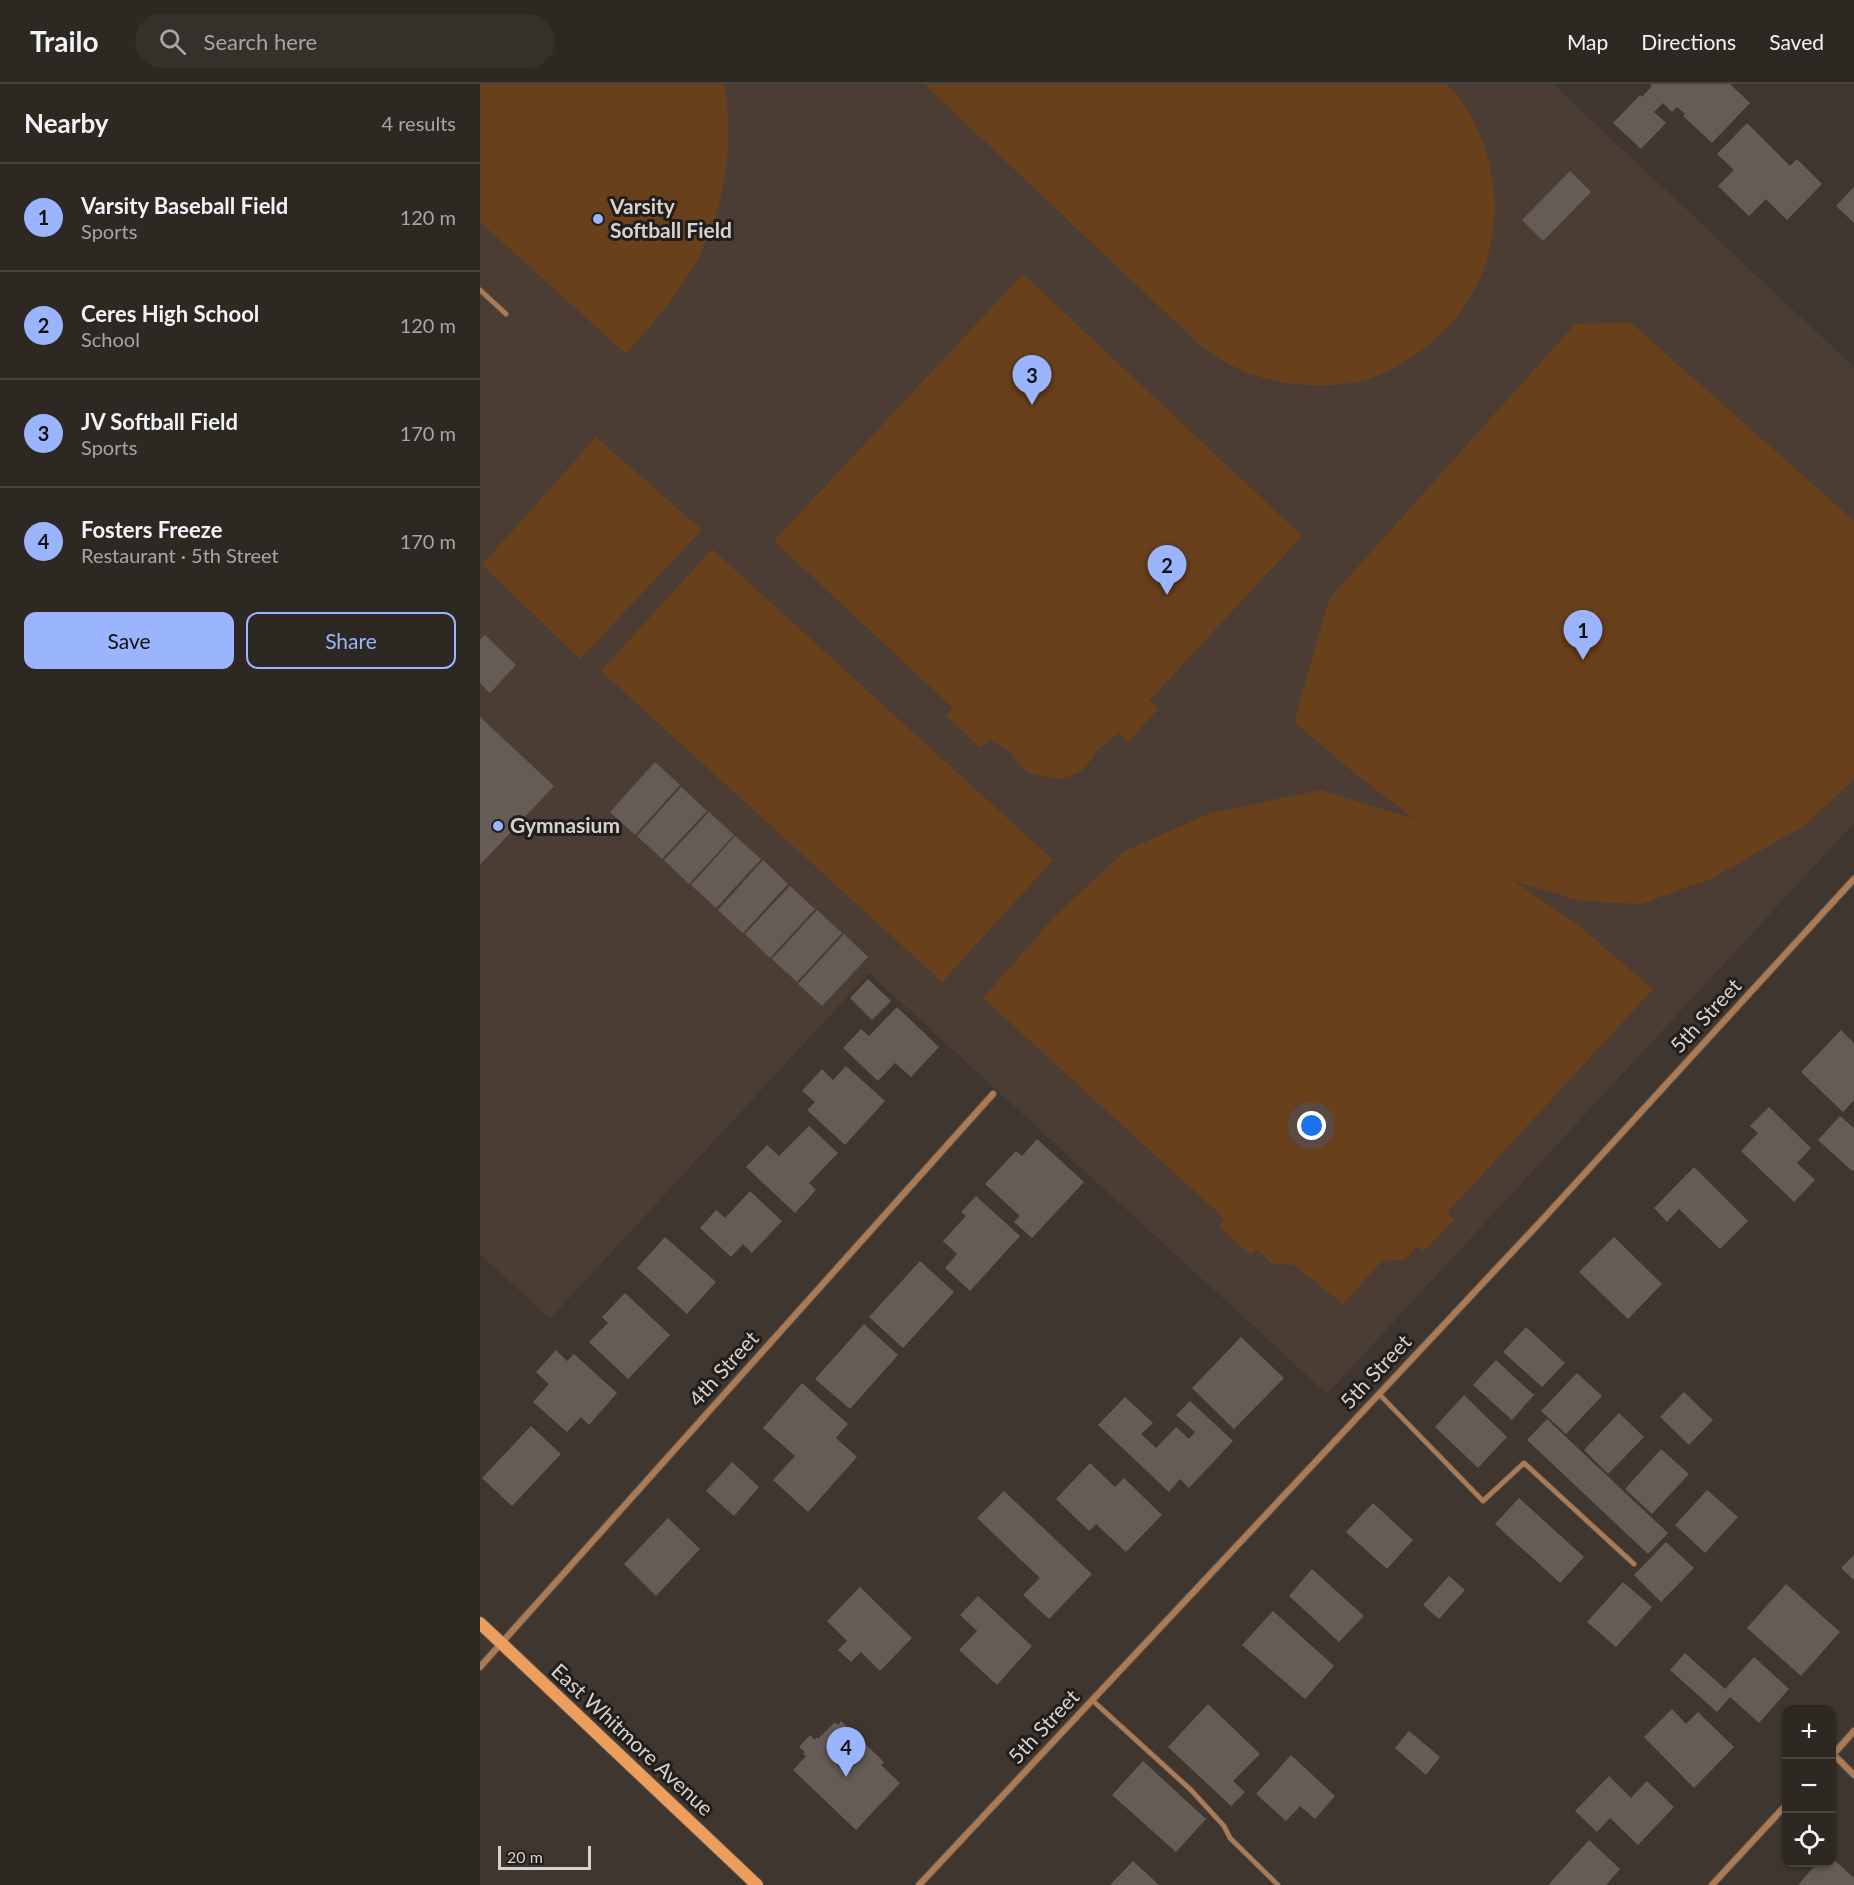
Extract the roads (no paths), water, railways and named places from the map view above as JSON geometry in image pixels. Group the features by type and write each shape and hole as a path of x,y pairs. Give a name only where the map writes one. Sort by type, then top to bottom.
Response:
{"main road":[{"name":"East Whitmore Avenue","path":"480,1623 757,1885"}],"street":[{"name":"5th Street","path":"919,1885 1543,1219 1854,879"},
{"name":"4th Street","path":"480,1667 993,1094"},
{"path":"1836,1751 1854,1731"},
{"path":"1836,1759 1854,1775"},
{"path":"1712,1885 1782,1809"}],"lane":[{"path":"480,290 506,314"},
{"path":"1378,1394 1483,1502 1524,1463 1634,1564"},
{"path":"1092,1700 1191,1790 1224,1826 1230,1838 1278,1885"}],"place":[{"name":"Varsity Softball Field","path":"598,219"},
{"name":"JV Softball Field","path":"1032,405"},
{"name":"Ceres High School","path":"1167,595"},
{"name":"Varsity Baseball Field","path":"1583,660"},
{"name":"Gymnasium","path":"498,826"},
{"name":"Fosters Freeze","path":"846,1777"}]}
